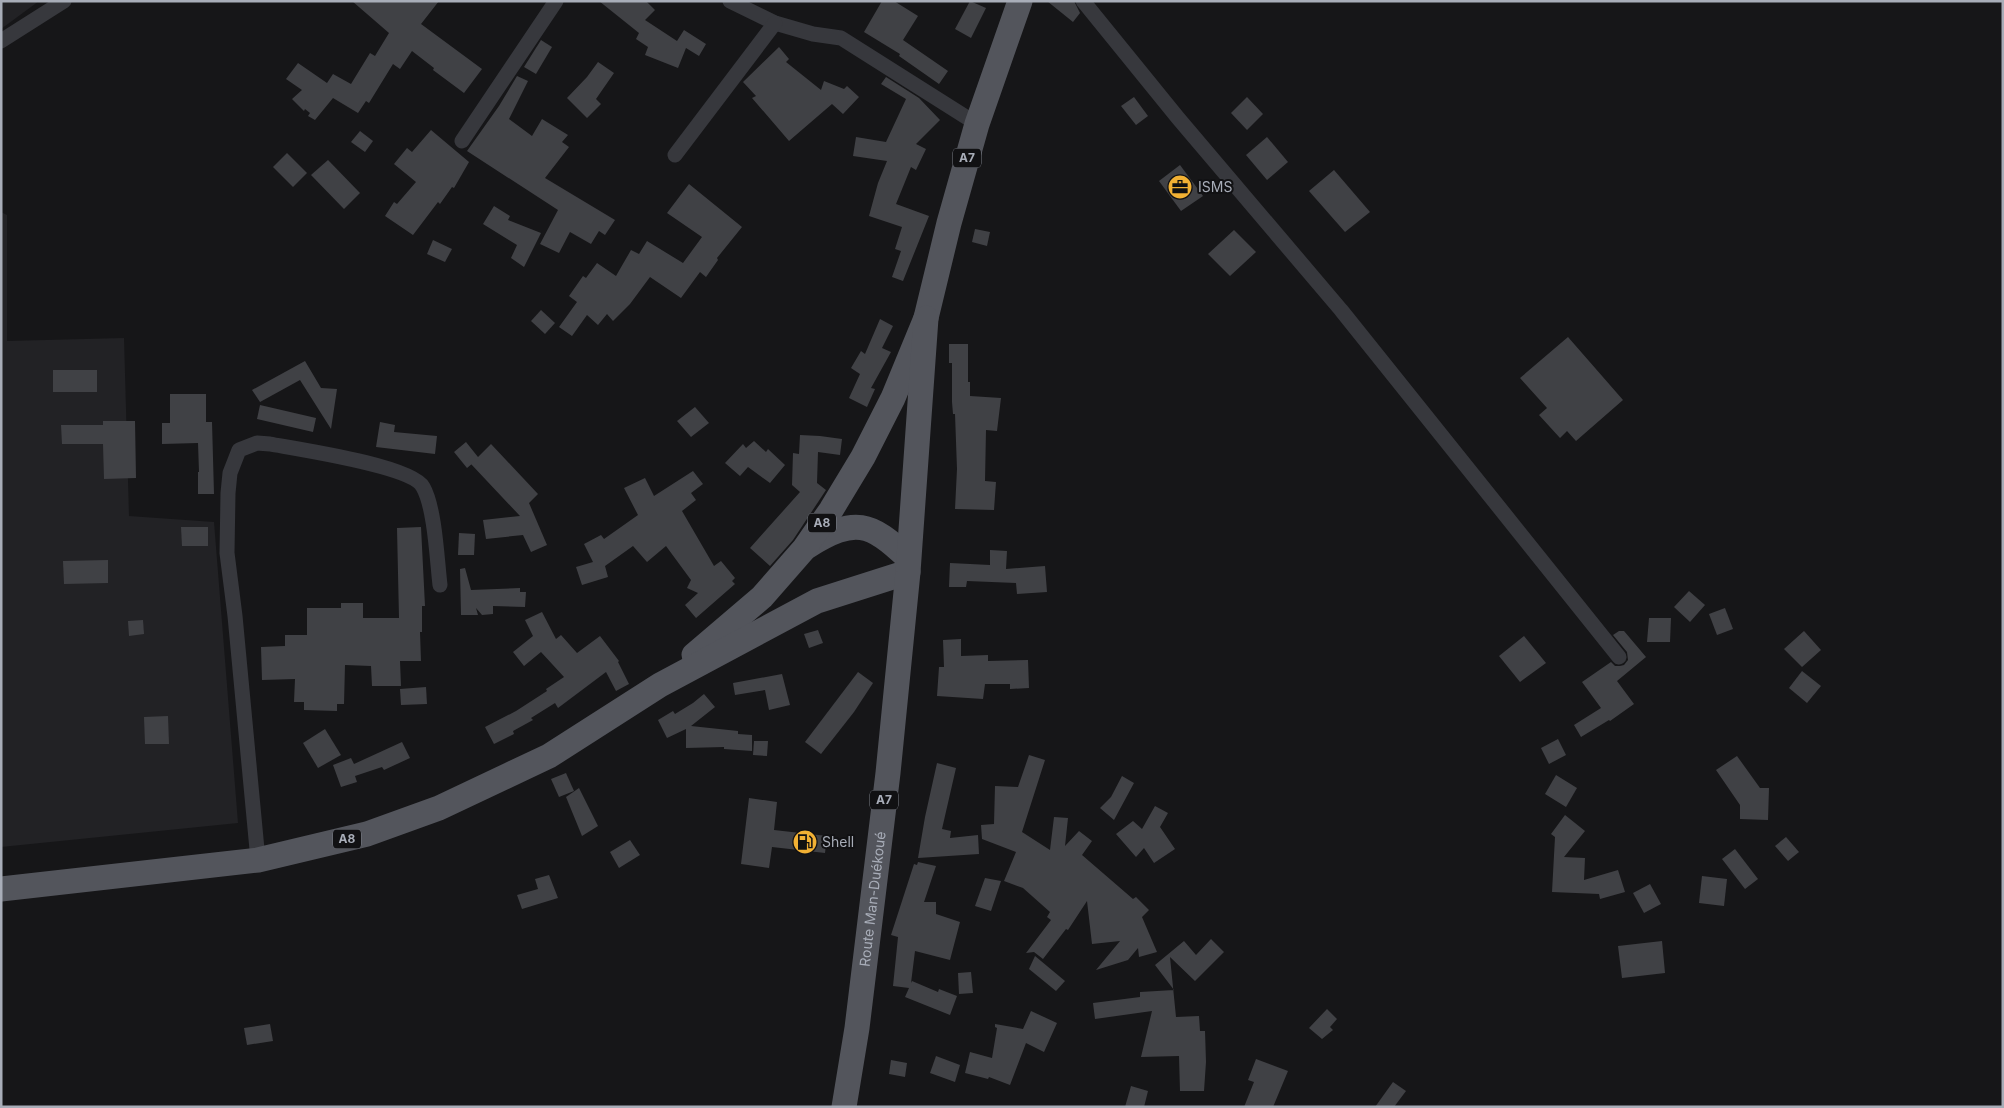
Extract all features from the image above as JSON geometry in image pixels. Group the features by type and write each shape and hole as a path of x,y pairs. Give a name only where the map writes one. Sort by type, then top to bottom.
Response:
{"main road":[{"name":"A7","path":"908,565 926,318 949,223 977,124 1020,1"},
{"name":"A8","path":"660,685 762,596 804,549 831,510 863,457 893,398 926,318"},
{"name":"A8","path":"1,889 258,860 367,834 440,808 549,756 660,685 817,601 908,565 886,537 869,529 852,527 831,532 804,549"},
{"name":"Route Man-Duékoué","path":"844,1107 857,1028 888,774 908,565"}],"street":[{"path":"1,41 64,1"},
{"path":"462,141 556,1"},
{"path":"730,1 775,23 813,34 841,38 977,124"},
{"path":"1083,1 1178,118 1341,310 1618,657"},
{"path":"675,155 775,23"},
{"path":"258,860 235,616 227,553 230,473 239,450 257,443 270,444 387,468 410,477 422,485 429,500 440,585"}],"shaded area":[{"path":"1,1 39,1 1,29"},
{"path":"1,212 7,215 7,341 124,338 129,516 214,522 238,823 1,847"}],"building":[{"path":"352,1 439,1 421,24 482,69 464,93 433,70 434,68 412,51 400,69 393,64 369,103 366,101 358,113 333,98 315,120 308,116 310,113 305,109 304,111 292,99 302,90 286,79 298,63 327,83 333,74 351,84 370,53 375,56 389,33"},
{"path":"599,1 646,1 655,10 645,20 677,41 684,30 706,44 699,56 686,48 678,68 645,55 648,47 636,39 639,33"},
{"path":"882,1 894,1 918,16 903,40 948,71 939,84 899,56 900,54 864,32"},
{"path":"970,1 986,8 971,38 955,29"},
{"path":"1047,1 1074,1 1080,13 1073,22"},
{"path":"541,40 552,47 536,74 524,67"},
{"path":"779,47 789,59 786,62 821,90 824,81 844,89 847,86 859,97 843,114 832,104 789,141 752,98 756,96 743,82"},
{"path":"598,62 614,73 596,99 601,104 587,118 567,98"},
{"path":"517,76 528,81 509,119 532,136 542,119 568,135 562,142 569,147 545,178 615,220 605,235 599,231 591,244 570,232 559,253 540,244 558,210 467,151 499,106"},
{"path":"886,77 919,98 940,120 916,144 926,149 916,170 911,167 896,204 929,216 903,281 892,277 901,251 895,249 902,227 869,216 878,183 887,161 853,156 856,137 886,142 906,99 881,84"},
{"path":"1134,97 1148,116 1136,125 1121,106"},
{"path":"1247,97 1263,114 1247,130 1231,113"},
{"path":"431,130 469,162 454,188 452,187 440,204 438,202 413,235 385,216 394,202 397,204 416,182 394,164 407,148 412,152"},
{"path":"360,131 373,141 365,152 351,142"},
{"path":"1267,137 1288,162 1267,180 1246,155"},
{"path":"287,153 307,173 293,187 273,167"},
{"path":"328,160 360,193 344,209 311,175"},
{"path":"1180,165 1203,196 1181,211 1159,181"},
{"path":"1334,170 1370,212 1345,232 1309,191"},
{"path":"689,184 742,227 717,258 718,260 706,277 700,272 681,298 650,277 630,304 613,321 607,314 598,325 587,315 572,336 559,327 577,302 569,296 583,276 586,278 597,263 616,276 631,250 639,254 647,241 683,263 702,237 667,213"},
{"path":"494,206 510,216 508,220 541,233 524,267 511,258 517,245 483,224"},
{"path":"975,229 990,232 987,246 972,242"},
{"path":"1234,230 1256,252 1230,276 1208,254"},
{"path":"433,240 452,249 445,262 427,254"},
{"path":"541,310 555,323 545,334 531,321"},
{"path":"880,319 893,326 882,348 891,352 871,388 875,389 867,407 849,398 860,374 851,368 861,351 865,354"},
{"path":"1568,337 1623,400 1576,441 1567,431 1560,438 1539,415 1547,408 1520,378"},
{"path":"949,344 968,344 970,396 1001,398 997,431 986,430 985,481 996,482 994,510 955,509 957,469 955,414 953,414 952,363 949,363"},
{"path":"305,361 321,388 337,389 331,429 300,380 260,402 252,390"},
{"path":"53,370 97,370 97,392 53,392"},
{"path":"170,394 206,394 206,422 212,422 214,494 198,494 198,443 162,444 162,423 170,423"},
{"path":"260,405 316,418 313,432 257,419"},
{"path":"695,407 709,423 691,437 677,421"},
{"path":"103,421 135,421 136,478 104,479 103,444 62,444 61,425 103,425"},
{"path":"380,422 395,425 394,432 437,436 435,454 376,447"},
{"path":"800,435 842,439 840,455 818,452 817,483 826,490 793,540 770,566 750,548 800,492 792,485 793,453 799,454"},
{"path":"754,441 766,452 768,449 785,465 770,483 748,467 740,476 725,463 743,444 746,448"},
{"path":"466,442 478,457 491,444 538,494 529,503 547,545 531,552 523,535 486,539 483,520 520,516 471,464 467,468 454,452"},
{"path":"693,471 703,484 691,493 696,500 682,511 714,566 721,561 735,578 732,581 735,584 696,618 685,605 698,593 687,588 691,580 666,546 647,562 633,546 605,566 608,577 582,585 576,567 593,562 584,544 601,535 604,539 638,515 624,488 645,478 654,496"},
{"path":"181,527 208,527 208,546 182,546"},
{"path":"421,527 425,606 422,606 422,632 420,632 421,661 400,661 401,686 372,686 371,666 345,665 344,704 337,704 337,711 304,710 304,702 294,702 295,679 262,680 261,647 285,646 285,635 307,635 307,608 341,608 341,603 363,603 363,618 399,618 397,528"},
{"path":"459,533 475,534 474,555 458,555"},
{"path":"990,550 1007,551 1006,569 1045,566 1047,592 1017,594 1016,583 967,581 966,587 949,587 950,563 990,565"},
{"path":"108,560 108,583 64,584 63,561"},
{"path":"465,568 471,590 520,588 520,592 526,592 525,607 493,606 493,614 482,615 476,608 478,615 461,615 460,569"},
{"path":"1689,591 1705,605 1690,622 1674,607"},
{"path":"1725,608 1733,629 1717,635 1709,614"},
{"path":"542,612 556,639 561,635 577,653 600,636 619,661 629,684 616,691 606,672 558,708 555,703 531,718 533,720 513,731 514,734 494,744 485,727 516,711 547,691 546,689 564,677 541,652 524,666 513,652 533,636 525,620"},
{"path":"1649,618 1671,618 1670,642 1647,642"},
{"path":"143,620 144,634 129,636 128,621"},
{"path":"818,630 823,643 809,648 804,634"},
{"path":"1619,631 1624,631 1646,657 1617,681 1634,704 1610,721 1581,737 1574,725 1601,708 1582,682 1611,662 1615,666 1620,666 1624,665 1628,660 1627,652 1613,635"},
{"path":"1804,631 1821,650 1802,667 1784,649"},
{"path":"1524,636 1546,663 1520,682 1499,656"},
{"path":"961,639 961,656 988,655 988,661 1028,660 1029,688 1010,689 1010,684 985,684 983,699 937,696 939,667 944,667 943,640"},
{"path":"1802,671 1821,686 1807,703 1789,688"},
{"path":"858,672 873,683 854,712 821,754 805,742"},
{"path":"782,674 790,705 769,710 765,690 735,695 733,683"},
{"path":"426,687 427,704 401,705 400,689"},
{"path":"704,694 715,707 691,726 738,731 738,734 752,735 752,751 724,749 724,747 686,748 686,729 667,738 658,720 673,711 675,714"},
{"path":"168,716 169,744 145,744 144,717"},
{"path":"325,729 341,755 318,768 303,743"},
{"path":"1558,739 1566,755 1549,764 1541,748"},
{"path":"754,741 768,741 767,756 753,755"},
{"path":"402,742 410,758 384,770 382,767 355,776 357,782 341,787 333,765 351,758 354,764"},
{"path":"1029,755 1045,760 1022,832 1050,850 1054,817 1068,818 1065,846 1079,831 1092,841 1082,855 1133,899 1136,897 1149,910 1142,917 1157,952 1139,957 1138,948 1128,960 1096,970 1120,941 1092,944 1087,901 1068,930 1066,929 1043,959 1034,952 1026,953 1051,920 1047,917 1050,912 1023,888 1004,881 1016,852 982,839 981,825 994,824 995,786 1018,787"},
{"path":"1737,756 1760,788 1769,788 1768,820 1740,819 1740,805 1716,770"},
{"path":"937,763 956,768 942,829 951,831 950,838 978,835 979,854 918,858"},
{"path":"566,773 574,791 559,797 551,779"},
{"path":"1556,775 1577,788 1566,807 1545,794"},
{"path":"1122,776 1134,783 1114,820 1100,808 1111,797"},
{"path":"579,788 598,826 582,836 566,797"},
{"path":"749,798 777,802 774,830 827,836 825,853 772,847 769,868 741,864"},
{"path":"1155,806 1168,813 1160,827 1175,849 1154,863 1144,848 1136,857 1116,834 1133,821 1142,829"},
{"path":"1565,815 1585,831 1564,857 1585,858 1584,880 1618,870 1625,892 1600,899 1599,894 1552,892 1555,837 1551,834"},
{"path":"1786,837 1799,852 1788,861 1775,846"},
{"path":"630,840 640,855 619,868 610,852"},
{"path":"1735,849 1758,879 1745,889 1722,859"},
{"path":"918,862 936,866 924,902 936,902 936,914 960,922 950,960 915,951 911,983 912,981 938,992 939,989 957,996 950,1015 905,997 909,988 893,986 898,937 891,935 914,864 917,865"},
{"path":"549,875 558,898 522,909 517,895 538,889 535,879"},
{"path":"1702,876 1727,879 1724,906 1699,903"},
{"path":"985,878 1001,881 991,911 975,906"},
{"path":"1650,884 1661,904 1644,913 1633,893"},
{"path":"1211,939 1224,952 1195,981 1170,957 1173,989 1155,965 1184,941 1196,955"},
{"path":"1662,941 1665,973 1622,978 1618,946"},
{"path":"1035,956 1065,981 1056,991 1029,969"},
{"path":"971,972 973,993 959,994 958,973"},
{"path":"1173,990 1176,1017 1199,1016 1200,1031 1205,1031 1206,1062 1204,1091 1180,1091 1179,1056 1141,1057 1152,1011 1095,1019 1093,1003 1140,997 1140,992"},
{"path":"1327,1009 1337,1019 1330,1027 1333,1030 1322,1039 1309,1028"},
{"path":"1031,1011 1057,1023 1044,1052 1026,1043 1010,1085 989,1077 988,1079 965,1073 970,1052 992,1058 997,1028 995,1024 1023,1029"},
{"path":"270,1024 273,1041 247,1045 244,1028"},
{"path":"936,1056 960,1065 955,1082 930,1073"},
{"path":"1256,1059 1288,1071 1273,1107 1244,1107 1254,1082 1248,1080"},
{"path":"891,1060 907,1063 905,1077 889,1074"},
{"path":"1393,1082 1406,1091 1394,1107 1375,1107"},
{"path":"1131,1086 1148,1091 1144,1107 1125,1107"}],"place":[{"name":"ISMS","path":"1180,187"},
{"name":"Shell","path":"805,842"}]}
